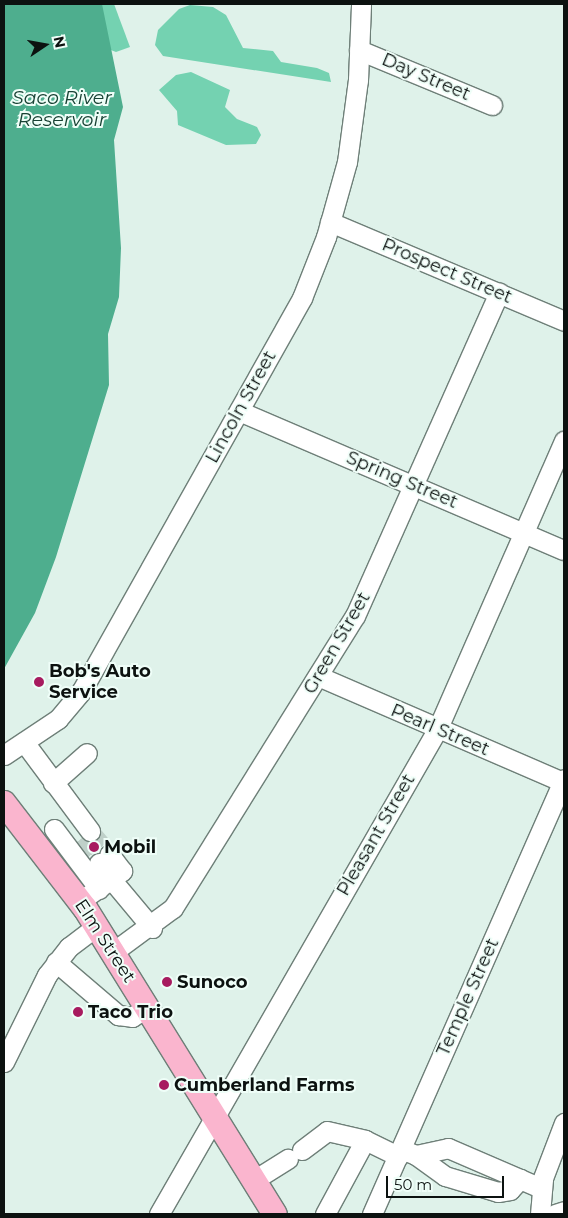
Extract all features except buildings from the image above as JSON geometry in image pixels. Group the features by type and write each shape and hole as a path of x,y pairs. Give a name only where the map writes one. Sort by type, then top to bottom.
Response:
{"main road":[{"name":"Elm Street","path":"4,803 35,842 97,890 97,926 213,1115 262,1175 275,1214"}],"street":[{"name":"Lincoln Street","path":"4,755 65,712 82,690 302,298 330,222 352,130 361,4"},
{"name":"Day Street","path":"359,50 492,105"},
{"name":"Prospect Street","path":"330,222 564,321"},
{"name":"Green Street","path":"113,952 152,928 173,908 318,676 360,605 499,293"},
{"name":"Spring Street","path":"239,411 564,550"},
{"name":"Pleasant Street","path":"159,1214 213,1115 436,730 526,534 564,441"},
{"name":"Pearl Street","path":"318,676 436,730 564,781"},
{"path":"24,742 53,783 65,821 97,890 152,928"},
{"path":"53,783 87,753"},
{"name":"Temple Street","path":"372,1214 405,1153 564,781"},
{"path":"65,821 85,835"},
{"path":"35,842 65,821"},
{"path":"97,890 122,870 104,859"},
{"path":"4,1062 56,962 97,926"},
{"path":"56,962 118,1015 132,1017 147,1007"},
{"path":"523,1214 540,1202 564,1123"},
{"path":"262,1175 296,1157 327,1131 365,1140 499,1183 520,1179 540,1202"},
{"path":"326,1214 365,1140"},
{"path":"554,1214 564,1211"}],"shaded area":[{"path":"80,4 114,4 130,47 116,52 98,45"},
{"path":"190,5 213,7 226,15 243,48 273,51 281,62 317,68 329,73 331,82 163,56 155,45 158,30 179,9"},
{"path":"191,72 230,90 225,107 237,119 257,127 261,135 256,144 226,145 178,125 177,111 159,90 176,75"}],"water":[{"name":"Saco River Reservoir","path":"4,4 102,4 123,107 114,140 121,248 119,297 108,334 109,385 56,557 35,613 4,669"}],"tunnel":[{"path":"90,831 109,854"},
{"path":"80,839 99,863"}],"place":[{"name":"Bob's Auto Service","path":"39,682"},
{"name":"Mobil","path":"94,847"},
{"name":"Sunoco","path":"167,982"},
{"name":"Taco Trio","path":"78,1012"},
{"name":"Cumberland Farms","path":"164,1085"}]}
